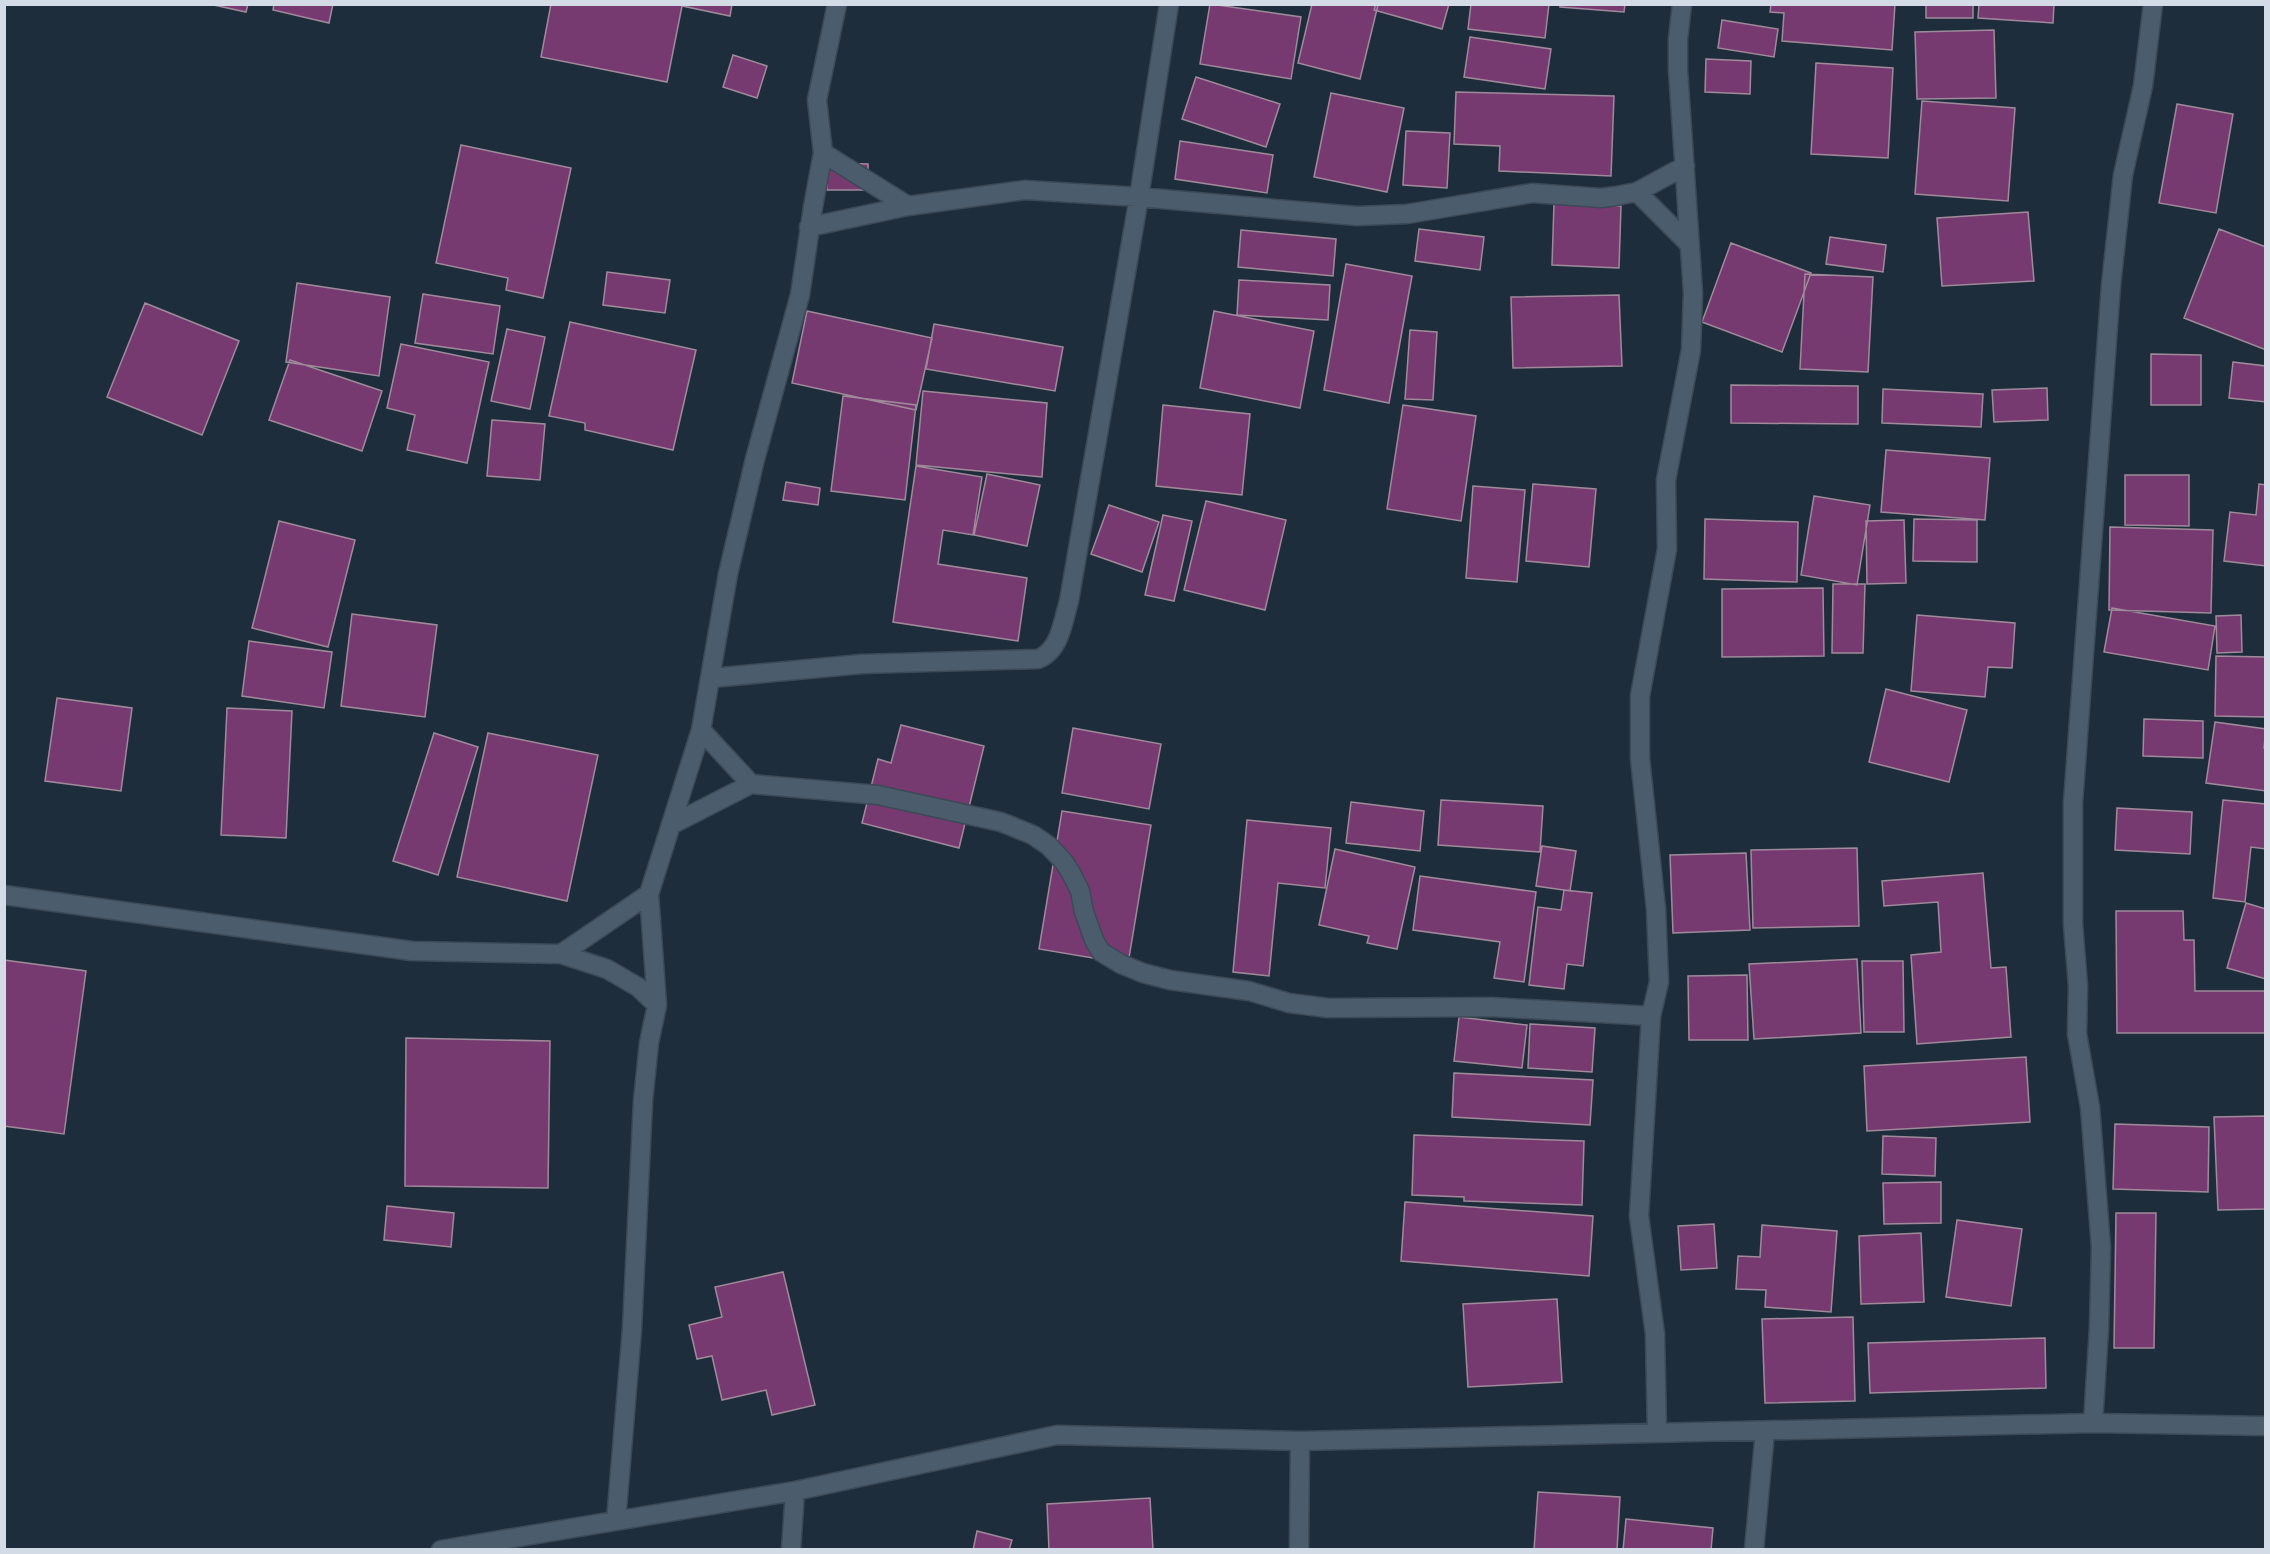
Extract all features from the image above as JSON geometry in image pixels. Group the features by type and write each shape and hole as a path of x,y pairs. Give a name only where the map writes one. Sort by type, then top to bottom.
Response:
{"street":[{"path":"616,1521 632,1329 643,1101 649,1043 657,1005 649,894 701,730 728,574 755,459 800,295 809,228 823,153 817,100 837,4"},
{"path":"711,678 862,664 1038,659 1045,656 1055,645 1069,601 1139,197 1169,4"},
{"path":"1657,1433 1655,1334 1639,1216 1651,1016 1659,982 1656,909 1640,758 1640,696 1667,549 1666,480 1691,350 1693,293 1678,69 1678,39 1682,4"},
{"path":"2093,1423 2101,1247 2090,1107 2077,1034 2078,986 2073,924 2073,803 2111,285 2123,175 2143,86 2153,4"},
{"path":"823,153 908,206"},
{"path":"809,228 908,206 1025,190 1139,197 1357,216 1384,216 1532,193 1601,198 1637,192 1685,166"},
{"path":"1637,192 1690,245"},
{"path":"701,730 752,784"},
{"path":"671,825 752,784 878,795 1001,822 1033,835 1049,846 1065,862 1080,891 1094,940 1101,952 1120,964 1143,973 1170,980 1249,991 1289,1003 1328,1008 1491,1007 1651,1016"},
{"path":"561,954 649,894"},
{"path":"4,895 412,951 561,954 607,969 638,987 657,1005"},
{"path":"441,1550 795,1491 1057,1435 1300,1441 2093,1423 2265,1426"},
{"path":"1754,1550 1765,1431"},
{"path":"1299,1550 1300,1441"},
{"path":"791,1550 795,1491"}],"building":[{"path":"209,4 248,4 246,12"},
{"path":"209,4 248,4 246,12"},
{"path":"274,4 333,4 329,23 273,10"},
{"path":"274,4 333,4 329,23 273,10"},
{"path":"551,4 732,4 730,16 682,6 667,82 541,57"},
{"path":"551,4 732,4 730,16 682,6 667,82 541,57"},
{"path":"1210,4 1301,17 1291,79 1200,64"},
{"path":"1210,4 1301,17 1291,79 1200,64"},
{"path":"1312,4 1378,5 1360,79 1298,63"},
{"path":"1312,4 1378,5 1360,79 1298,63"},
{"path":"1376,4 1449,4 1442,29 1374,10"},
{"path":"1376,4 1449,4 1442,29 1374,10"},
{"path":"1471,4 1549,4 1545,38 1468,29"},
{"path":"1471,4 1549,4 1545,38 1468,29"},
{"path":"1560,4 1625,4 1624,12 1560,7"},
{"path":"1560,4 1625,4 1624,12 1560,7"},
{"path":"1771,4 1895,4 1892,50 1782,41 1784,13 1770,12"},
{"path":"1771,4 1895,4 1892,50 1782,41 1784,13 1770,12"},
{"path":"1926,4 1973,4 1973,18 1926,18"},
{"path":"1926,4 1973,4 1973,18 1926,18"},
{"path":"1979,4 2054,4 2053,23 1978,18"},
{"path":"1979,4 2054,4 2053,23 1978,18"},
{"path":"1722,20 1778,29 1774,57 1718,48"},
{"path":"1722,20 1778,29 1774,57 1718,48"},
{"path":"1994,30 1996,98 1917,99 1915,32"},
{"path":"1994,30 1996,98 1917,99 1915,32"},
{"path":"1470,37 1551,49 1545,89 1464,77"},
{"path":"1470,37 1551,49 1545,89 1464,77"},
{"path":"733,55 767,66 757,98 723,87"},
{"path":"733,55 767,66 757,98 723,87"},
{"path":"1706,59 1751,61 1750,94 1705,92"},
{"path":"1706,59 1751,61 1750,94 1705,92"},
{"path":"1816,63 1893,68 1888,158 1811,154"},
{"path":"1816,63 1893,68 1888,158 1811,154"},
{"path":"1196,77 1280,104 1266,147 1182,119"},
{"path":"1196,77 1280,104 1266,147 1182,119"},
{"path":"1456,92 1614,96 1611,176 1499,171 1500,146 1454,144"},
{"path":"1456,92 1614,96 1611,176 1499,171 1500,146 1454,144"},
{"path":"1331,93 1404,108 1387,192 1314,177"},
{"path":"1331,93 1404,108 1387,192 1314,177"},
{"path":"1922,101 2015,108 2008,201 1915,194"},
{"path":"1922,101 2015,108 2008,201 1915,194"},
{"path":"2177,104 2233,114 2216,213 2159,203"},
{"path":"2177,104 2233,114 2216,213 2159,203"},
{"path":"1406,131 1450,133 1447,188 1403,185"},
{"path":"1406,131 1450,133 1447,188 1403,185"},
{"path":"1180,141 1273,155 1267,193 1175,179"},
{"path":"1180,141 1273,155 1267,193 1175,179"},
{"path":"461,145 571,168 543,298 506,290 508,278 436,263"},
{"path":"461,145 571,168 543,298 506,290 508,278 436,263"},
{"path":"827,163 868,164 868,190 827,190"},
{"path":"827,163 868,164 868,190 827,190"},
{"path":"1554,203 1621,206 1619,268 1552,265"},
{"path":"1554,203 1621,206 1619,268 1552,265"},
{"path":"2028,212 2034,281 1942,286 1937,218"},
{"path":"2028,212 2034,281 1942,286 1937,218"},
{"path":"1419,229 1484,237 1480,270 1415,261"},
{"path":"1419,229 1484,237 1480,270 1415,261"},
{"path":"2219,229 2266,247 2266,350 2184,318"},
{"path":"2219,229 2266,247 2266,350 2184,318"},
{"path":"1241,230 1336,239 1333,276 1238,267"},
{"path":"1241,230 1336,239 1333,276 1238,267"},
{"path":"1830,237 1886,245 1883,272 1826,264"},
{"path":"1830,237 1886,245 1883,272 1826,264"},
{"path":"1731,243 1811,273 1782,352 1702,322"},
{"path":"1731,243 1811,273 1782,352 1702,322"},
{"path":"1346,264 1412,276 1389,403 1324,390"},
{"path":"1346,264 1412,276 1389,403 1324,390"},
{"path":"607,272 670,280 665,313 603,305"},
{"path":"607,272 670,280 665,313 603,305"},
{"path":"1805,274 1873,277 1868,372 1800,369"},
{"path":"1805,274 1873,277 1868,372 1800,369"},
{"path":"1239,280 1330,285 1328,320 1237,315"},
{"path":"1239,280 1330,285 1328,320 1237,315"},
{"path":"297,283 390,297 379,376 286,362"},
{"path":"297,283 390,297 379,376 286,362"},
{"path":"423,294 500,306 493,354 415,343"},
{"path":"423,294 500,306 493,354 415,343"},
{"path":"1619,295 1622,366 1513,368 1511,297"},
{"path":"1619,295 1622,366 1513,368 1511,297"},
{"path":"145,303 239,341 202,435 107,397"},
{"path":"145,303 239,341 202,435 107,397"},
{"path":"807,311 932,338 916,410 792,383"},
{"path":"807,311 932,338 916,410 792,383"},
{"path":"1214,311 1314,331 1300,408 1200,388"},
{"path":"1214,311 1314,331 1300,408 1200,388"},
{"path":"570,322 696,350 673,450 585,430 585,423 549,416"},
{"path":"570,322 696,350 673,450 585,430 585,423 549,416"},
{"path":"934,324 1063,347 1055,391 926,369"},
{"path":"934,324 1063,347 1055,391 926,369"},
{"path":"507,329 545,337 530,409 491,401"},
{"path":"507,329 545,337 530,409 491,401"},
{"path":"1410,330 1437,332 1433,400 1405,399"},
{"path":"1410,330 1437,332 1433,400 1405,399"},
{"path":"401,344 489,362 467,463 407,450 415,415 387,408"},
{"path":"401,344 489,362 467,463 407,450 415,415 387,408"},
{"path":"2151,354 2201,355 2201,405 2151,405"},
{"path":"2151,354 2201,355 2201,405 2151,405"},
{"path":"290,360 382,391 362,451 269,420"},
{"path":"290,360 382,391 362,451 269,420"},
{"path":"2233,362 2266,366 2266,402 2229,398"},
{"path":"2233,362 2266,366 2266,402 2229,398"},
{"path":"1731,385 1858,386 1858,424 1731,423"},
{"path":"1731,385 1858,386 1858,424 1731,423"},
{"path":"2047,388 2048,420 1994,422 1992,390"},
{"path":"2047,388 2048,420 1994,422 1992,390"},
{"path":"1883,389 1983,394 1981,427 1882,423"},
{"path":"1883,389 1983,394 1981,427 1882,423"},
{"path":"923,391 1047,403 1042,477 916,465"},
{"path":"923,391 1047,403 1042,477 916,465"},
{"path":"843,396 916,405 905,500 831,491"},
{"path":"843,396 916,405 905,500 831,491"},
{"path":"1163,405 1250,414 1242,495 1156,486"},
{"path":"1163,405 1250,414 1242,495 1156,486"},
{"path":"1403,405 1476,416 1461,521 1387,509"},
{"path":"1403,405 1476,416 1461,521 1387,509"},
{"path":"492,420 545,424 540,480 487,476"},
{"path":"492,420 545,424 540,480 487,476"},
{"path":"1886,450 1990,458 1985,520 1881,512"},
{"path":"1886,450 1990,458 1985,520 1881,512"},
{"path":"916,466 982,477 973,535 943,530 938,564 1027,578 1018,641 893,622"},
{"path":"916,466 982,477 973,535 943,530 938,564 1027,578 1018,641 893,622"},
{"path":"987,474 1040,485 1027,546 974,535"},
{"path":"987,474 1040,485 1027,546 974,535"},
{"path":"2125,475 2189,475 2189,526 2125,525"},
{"path":"2125,475 2189,475 2189,526 2125,525"},
{"path":"786,482 820,488 818,505 783,500"},
{"path":"786,482 820,488 818,505 783,500"},
{"path":"1533,484 1596,489 1589,567 1526,561"},
{"path":"1533,484 1596,489 1589,567 1526,561"},
{"path":"2259,484 2266,485 2266,566 2224,561 2230,512 2256,515"},
{"path":"2259,484 2266,485 2266,566 2224,561 2230,512 2256,515"},
{"path":"1473,486 1525,490 1517,582 1466,578"},
{"path":"1473,486 1525,490 1517,582 1466,578"},
{"path":"1814,496 1870,505 1857,585 1801,575"},
{"path":"1814,496 1870,505 1857,585 1801,575"},
{"path":"1206,501 1286,520 1265,610 1184,590"},
{"path":"1206,501 1286,520 1265,610 1184,590"},
{"path":"1109,505 1159,522 1142,572 1091,554"},
{"path":"1109,505 1159,522 1142,572 1091,554"},
{"path":"1163,515 1192,521 1174,601 1145,595"},
{"path":"1163,515 1192,521 1174,601 1145,595"},
{"path":"1705,519 1798,522 1797,582 1704,579"},
{"path":"1705,519 1798,522 1797,582 1704,579"},
{"path":"1914,519 1977,520 1977,562 1913,561"},
{"path":"1914,519 1977,520 1977,562 1913,561"},
{"path":"1904,520 1906,583 1867,584 1866,521"},
{"path":"1904,520 1906,583 1867,584 1866,521"},
{"path":"279,521 355,540 328,647 252,628"},
{"path":"279,521 355,540 328,647 252,628"},
{"path":"2110,527 2213,530 2211,613 2109,610"},
{"path":"2110,527 2213,530 2211,613 2109,610"},
{"path":"1833,584 1865,584 1863,653 1832,653"},
{"path":"1833,584 1865,584 1863,653 1832,653"},
{"path":"1823,588 1824,656 1722,657 1722,589"},
{"path":"1823,588 1824,656 1722,657 1722,589"},
{"path":"2112,608 2215,626 2208,670 2104,652"},
{"path":"2112,608 2215,626 2208,670 2104,652"},
{"path":"352,614 437,625 425,717 341,706"},
{"path":"352,614 437,625 425,717 341,706"},
{"path":"1917,615 2015,623 2012,668 1988,667 1985,697 1911,691"},
{"path":"1917,615 2015,623 2012,668 1988,667 1985,697 1911,691"},
{"path":"2241,615 2242,652 2217,653 2216,616"},
{"path":"2241,615 2242,652 2217,653 2216,616"},
{"path":"249,641 332,652 324,708 242,696"},
{"path":"249,641 332,652 324,708 242,696"},
{"path":"2216,656 2266,657 2266,717 2215,716"},
{"path":"2216,656 2266,657 2266,717 2215,716"},
{"path":"1886,689 1967,710 1949,782 1869,762"},
{"path":"1886,689 1967,710 1949,782 1869,762"},
{"path":"57,698 132,708 121,791 45,781"},
{"path":"57,698 132,708 121,791 45,781"},
{"path":"227,708 292,711 286,838 221,835"},
{"path":"227,708 292,711 286,838 221,835"},
{"path":"2144,719 2203,721 2203,758 2143,756"},
{"path":"2144,719 2203,721 2203,758 2143,756"},
{"path":"2215,722 2266,729 2264,748 2266,749 2266,791 2206,783"},
{"path":"2215,722 2266,729 2264,748 2266,749 2266,791 2206,783"},
{"path":"901,725 984,746 959,848 862,823 878,759 891,763"},
{"path":"901,725 984,746 959,848 862,823 878,759 891,763"},
{"path":"1073,728 1161,744 1149,809 1062,793"},
{"path":"1073,728 1161,744 1149,809 1062,793"},
{"path":"434,733 478,747 438,875 393,861"},
{"path":"434,733 478,747 438,875 393,861"},
{"path":"488,733 598,755 567,901 457,877"},
{"path":"488,733 598,755 567,901 457,877"},
{"path":"1441,800 1543,806 1540,852 1438,845"},
{"path":"1441,800 1543,806 1540,852 1438,845"},
{"path":"2223,800 2266,804 2266,849 2251,847 2245,902 2213,898"},
{"path":"2223,800 2266,804 2266,849 2251,847 2245,902 2213,898"},
{"path":"1351,802 1424,811 1420,851 1346,843"},
{"path":"1351,802 1424,811 1420,851 1346,843"},
{"path":"2117,808 2192,812 2190,854 2115,850"},
{"path":"2117,808 2192,812 2190,854 2115,850"},
{"path":"1062,811 1151,825 1128,964 1039,949"},
{"path":"1062,811 1151,825 1128,964 1039,949"},
{"path":"1247,820 1331,828 1325,888 1278,883 1269,976 1233,972"},
{"path":"1247,820 1331,828 1325,888 1278,883 1269,976 1233,972"},
{"path":"1542,846 1576,851 1570,891 1536,886"},
{"path":"1542,846 1576,851 1570,891 1536,886"},
{"path":"1857,848 1859,926 1753,928 1751,850"},
{"path":"1857,848 1859,926 1753,928 1751,850"},
{"path":"1335,849 1415,867 1397,949 1367,943 1369,936 1319,925"},
{"path":"1335,849 1415,867 1397,949 1367,943 1369,936 1319,925"},
{"path":"1746,853 1750,930 1673,933 1670,855"},
{"path":"1746,853 1750,930 1673,933 1670,855"},
{"path":"1983,873 1991,968 2006,967 2011,1037 1917,1044 1911,955 1941,952 1938,902 1884,906 1882,881"},
{"path":"1983,873 1991,968 2006,967 2011,1037 1917,1044 1911,955 1941,952 1938,902 1884,906 1882,881"},
{"path":"1420,876 1536,892 1524,982 1494,978 1500,942 1413,930"},
{"path":"1420,876 1536,892 1524,982 1494,978 1500,942 1413,930"},
{"path":"1564,890 1592,893 1583,966 1567,964 1564,989 1529,985 1538,907 1561,910"},
{"path":"1564,890 1592,893 1583,966 1567,964 1564,989 1529,985 1538,907 1561,910"},
{"path":"2246,903 2266,909 2266,979 2227,968"},
{"path":"2246,903 2266,909 2266,979 2227,968"},
{"path":"2116,911 2183,911 2184,940 2194,940 2195,991 2266,991 2266,1033 2117,1033"},
{"path":"2116,911 2183,911 2184,940 2194,940 2195,991 2266,991 2266,1033 2117,1033"},
{"path":"1857,959 1861,1033 1754,1039 1749,964"},
{"path":"1857,959 1861,1033 1754,1039 1749,964"},
{"path":"4,960 86,971 64,1134 4,1126"},
{"path":"4,960 86,971 64,1134 4,1126"},
{"path":"1862,961 1903,961 1904,1032 1864,1032"},
{"path":"1862,961 1903,961 1904,1032 1864,1032"},
{"path":"1747,975 1748,1040 1689,1040 1688,976"},
{"path":"1747,975 1748,1040 1689,1040 1688,976"},
{"path":"1459,1017 1527,1025 1522,1068 1454,1061"},
{"path":"1459,1017 1527,1025 1522,1068 1454,1061"},
{"path":"1530,1024 1595,1028 1592,1072 1528,1068"},
{"path":"1530,1024 1595,1028 1592,1072 1528,1068"},
{"path":"406,1038 550,1041 548,1188 405,1186"},
{"path":"406,1038 550,1041 548,1188 405,1186"},
{"path":"2026,1057 2030,1122 1867,1131 1864,1066"},
{"path":"2026,1057 2030,1122 1867,1131 1864,1066"},
{"path":"1454,1073 1593,1080 1590,1125 1452,1117"},
{"path":"1454,1073 1593,1080 1590,1125 1452,1117"},
{"path":"2266,1116 2266,1209 2218,1210 2214,1117"},
{"path":"2266,1116 2266,1209 2218,1210 2214,1117"},
{"path":"2115,1124 2209,1127 2208,1192 2113,1189"},
{"path":"2115,1124 2209,1127 2208,1192 2113,1189"},
{"path":"1414,1135 1584,1141 1582,1205 1464,1201 1464,1197 1412,1195"},
{"path":"1414,1135 1584,1141 1582,1205 1464,1201 1464,1197 1412,1195"},
{"path":"1883,1136 1936,1138 1935,1176 1882,1174"},
{"path":"1883,1136 1936,1138 1935,1176 1882,1174"},
{"path":"1941,1182 1941,1223 1884,1224 1883,1183"},
{"path":"1941,1182 1941,1223 1884,1224 1883,1183"},
{"path":"1405,1202 1593,1216 1589,1276 1401,1261"},
{"path":"1405,1202 1593,1216 1589,1276 1401,1261"},
{"path":"387,1206 454,1213 451,1247 384,1240"},
{"path":"387,1206 454,1213 451,1247 384,1240"},
{"path":"2116,1213 2156,1213 2154,1348 2114,1348"},
{"path":"2116,1213 2156,1213 2154,1348 2114,1348"},
{"path":"1957,1220 2022,1229 2011,1306 1946,1297"},
{"path":"1957,1220 2022,1229 2011,1306 1946,1297"},
{"path":"1714,1224 1717,1268 1681,1270 1678,1226"},
{"path":"1714,1224 1717,1268 1681,1270 1678,1226"},
{"path":"1762,1225 1837,1231 1831,1312 1765,1307 1766,1290 1736,1289 1738,1256 1760,1257"},
{"path":"1762,1225 1837,1231 1831,1312 1765,1307 1766,1290 1736,1289 1738,1256 1760,1257"},
{"path":"1921,1233 1924,1302 1861,1304 1859,1236"},
{"path":"1921,1233 1924,1302 1861,1304 1859,1236"},
{"path":"783,1272 815,1405 772,1415 766,1390 722,1400 712,1356 697,1359 689,1325 722,1317 715,1287"},
{"path":"783,1272 815,1405 772,1415 766,1390 722,1400 712,1356 697,1359 689,1325 722,1317 715,1287"},
{"path":"1557,1299 1562,1382 1468,1387 1463,1304"},
{"path":"1557,1299 1562,1382 1468,1387 1463,1304"},
{"path":"1853,1317 1855,1401 1765,1403 1762,1319"},
{"path":"1853,1317 1855,1401 1765,1403 1762,1319"},
{"path":"2045,1338 2046,1388 1870,1393 1868,1343"},
{"path":"2045,1338 2046,1388 1870,1393 1868,1343"},
{"path":"1538,1492 1620,1497 1617,1550 1534,1550"},
{"path":"1538,1492 1620,1497 1617,1550 1534,1550"},
{"path":"1150,1498 1153,1550 1049,1550 1047,1504"},
{"path":"1150,1498 1153,1550 1049,1550 1047,1504"},
{"path":"1626,1519 1713,1528 1711,1550 1623,1550"},
{"path":"1626,1519 1713,1528 1711,1550 1623,1550"},
{"path":"977,1531 1012,1540 1009,1550 973,1550"},
{"path":"977,1531 1012,1540 1009,1550 973,1550"}]}
